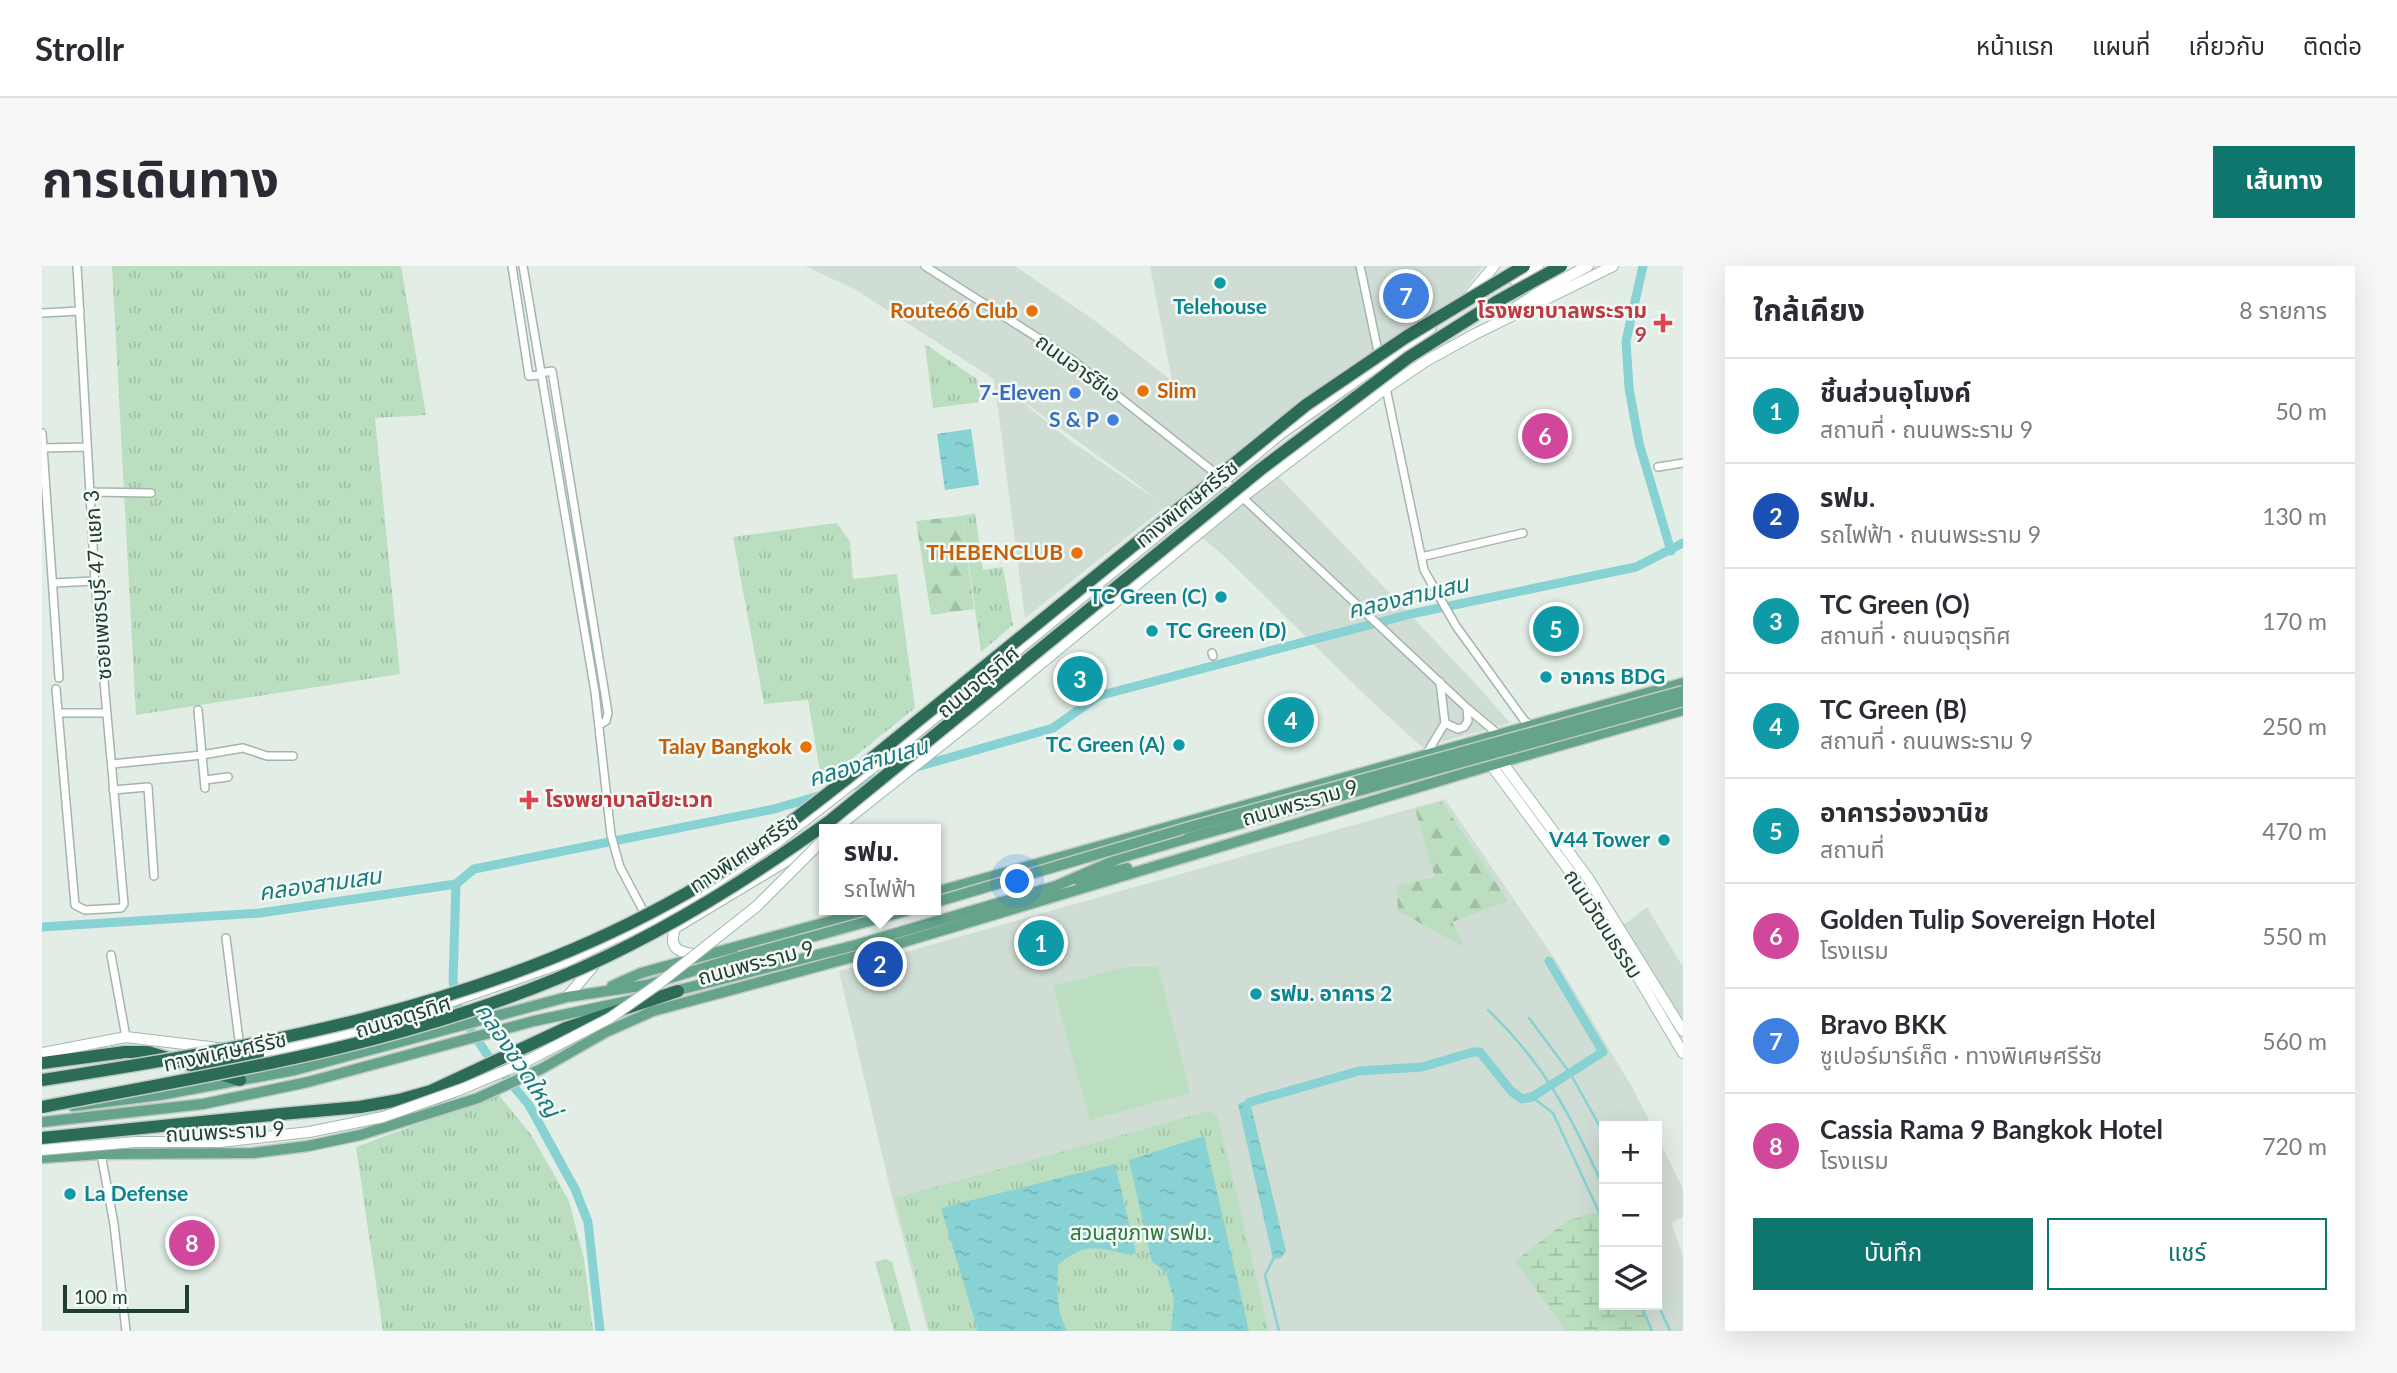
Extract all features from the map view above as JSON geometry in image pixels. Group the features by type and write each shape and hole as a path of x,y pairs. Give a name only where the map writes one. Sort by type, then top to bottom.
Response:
{"highway":[{"name":"ทางพิเศษศรีรัช","path":"42,1080 184,1058 376,1017 528,968 667,904 725,869 801,814 1306,405 1406,337 1524,266"},
{"name":"ทางพิเศษศรีรัช","path":"825,824 1261,469 1409,357 1496,302 1561,266"},
{"name":"ทางพิเศษศรีรัช","path":"42,1107 358,1044 495,1003 557,979 656,932 771,863 819,829"},
{"path":"42,1138 360,1107 399,1100 431,1091 566,1028 678,990"},
{"path":"42,1063 125,1052 161,1055 240,1080"},
{"path":"195,1066 258,1055"}],"main road":[{"name":"ถนนจตุรทิศ","path":"1460,307 1494,266"},
{"name":"ถนนจตุรทิศ","path":"258,1055 387,1024 565,962 649,922 704,890 777,842 957,699 1282,433 1460,307 1538,266"},
{"name":"ถนนจตุรทิศ","path":"841,824 974,719 1244,496 1386,388 1541,291 1590,271 1613,266"},
{"name":"ถนนพระราม 9","path":"941,891 1683,683"},
{"name":"ถนนพระราม 9","path":"941,901 1186,828 1683,691"},
{"name":"ถนนพระราม 9","path":"42,1122 204,1104 308,1082 534,1021 678,990 856,945 1056,886 1120,858 1683,701"},
{"name":"ถนนพระราม 9","path":"42,1158 101,1154 224,1154 308,1146 360,1135 478,1098 541,1069 606,1032 653,1012 805,970 1683,710"},
{"path":"1476,740 1497,764"},
{"name":"ถนนวัฒนธรรม","path":"1497,764 1588,878 1683,1031"},
{"name":"ถนนวัฒนธรรม","path":"1497,764 1629,962 1683,1053"},
{"path":"649,922 663,931 675,928 819,841"},
{"path":"1056,886 1239,841"},
{"path":"42,1150 135,1142 220,1142 309,1132 383,1116 462,1090 531,1059 610,1018 657,985 757,906 819,843"},
{"name":"ถนนพระราม 9","path":"600,992 641,973 853,915"},
{"name":"ถนนพระราม 9","path":"42,1107 147,1097 295,1070 567,997 646,985 891,915"},
{"path":"892,934 895,915"},
{"path":"900,915 913,928"},
{"path":"675,928 672,939 675,946 683,953 705,955"},
{"path":"567,997 616,939"},
{"path":"805,970 856,945"},
{"path":"566,1028 653,1012"},
{"path":"42,1053 126,1037 258,1055"},
{"path":"101,1154 108,1114"}],"street":[{"name":"ซอยเพชรบุรี 47 แยก 3","path":"58,713 75,905 85,910 121,908 124,904 95,581 78,266"},
{"path":"512,266 529,376 552,371 608,713 606,721 598,725"},
{"path":"523,266 589,658 611,835 625,877 649,922"},
{"name":"ถนนอาร์ซีเอ","path":"925,266 1071,359 1244,496 1467,708 1498,734"},
{"path":"1360,266 1380,364"},
{"path":"42,313 80,311"},
{"path":"1386,388 1424,570 1456,626 1530,725"},
{"path":"545,403 556,401"},
{"path":"42,433 59,678"},
{"path":"43,448 88,447"},
{"path":"1658,467 1683,463"},
{"path":"557,471 568,470"},
{"path":"91,492 151,493"},
{"path":"1422,557 1523,533"},
{"path":"570,537 580,536"},
{"path":"53,583 95,581"},
{"path":"589,658 600,657"},
{"path":"1427,753 1445,723 1440,682"},
{"path":"56,689 58,713 107,713"},
{"path":"1445,723 1458,729 1464,727 1468,721 1467,708"},
{"path":"198,710 205,784 228,777"},
{"path":"111,764 243,748 267,756 293,756"},
{"path":"113,790 148,787 154,876"},
{"path":"226,938 240,1052"},
{"path":"111,955 126,1037"},
{"path":"101,1154 114,1224 126,1331"}],"shaded area":[{"path":"805,266 1015,266 1094,320 1172,381 1150,266 1483,266 1461,295 1244,446 1284,482 1510,723 1422,747 1369,699 1222,554 1165,507 1025,618 994,379 856,290","holes":["1006,389 1155,499 1072,442"]},
{"path":"1445,799 1559,965 1649,1121 1599,1121 1599,1310 1662,1310 1662,1146 1683,1189 1683,1217 1671,1223 1683,1256 1683,1331 928,1331 892,1197 839,971"},
{"path":"1647,907 1683,967 1683,1026 1622,926"}],"green space":[{"path":"112,266 401,266 426,415 375,418 400,674 136,715"},
{"path":"925,344 977,379 981,402 933,408"},
{"path":"975,513 983,570 1003,567 1013,625 981,652 962,516"},
{"path":"962,516 974,609 931,615 916,521"},
{"path":"837,523 850,542 853,579 897,574 915,708 822,783 808,700 764,704 733,537"},
{"path":"1442,802 1508,901 1452,922 1464,947 1398,911 1397,885 1435,877 1415,809"},
{"path":"1158,966 1190,1093 1090,1120 1053,986 1127,967"},
{"path":"498,1094 532,1136 569,1201 584,1259 593,1331 383,1331 356,1147"},
{"name":"สวนสุขภาพ รฟม.","path":"1209,1111 1216,1115 1219,1122 1269,1331 930,1331 895,1198"},
{"path":"1599,1212 1599,1310 1644,1310 1654,1331 1566,1331 1515,1261 1568,1220"},
{"path":"886,1259 892,1262 911,1331 894,1331 875,1262"}],"water":[{"path":"971,429 979,485 945,490 937,434"},
{"path":"1250,1102 1286,1251 1281,1258 1273,1259 1238,1104"},
{"path":"1204,1136 1249,1331 1171,1331 1174,1300 1166,1272 1152,1262 1129,1160"},
{"path":"1115,1164 1136,1253 1131,1255 1085,1249 1058,1265 1059,1307 1067,1331 978,1331 941,1208"}],"waterway":[{"path":"1643,266 1626,341 1629,388 1639,443 1671,551"},
{"name":"คลองสามเสน","path":"913,768 1053,728 1098,696 1411,614 1636,567 1683,543"},
{"name":"คลองสามเสน","path":"849,787 879,778"},
{"name":"คลองสามเสน","path":"42,927 260,913 456,884 474,869 774,809 822,795"},
{"name":"คลองชวดใหญ่","path":"456,884 453,981 459,1011 486,1053 529,1105 575,1189 588,1222 600,1331"},
{"path":"1250,1102 1359,1071 1422,1067 1473,1052 1480,1052 1511,1091 1522,1099 1532,1097 1603,1052 1549,961"},
{"path":"1488,1010 1526,1051 1555,1093 1602,1184"},
{"path":"1529,1018 1570,1073 1599,1125"},
{"path":"1532,1097 1553,1113 1599,1212"},
{"path":"1273,1259 1265,1275 1279,1331"},
{"path":"1643,1310 1652,1331"},
{"path":"1661,1310 1670,1331"}],"place":[{"name":"Telehouse","path":"1220,283"},
{"name":"Bravo BKK","path":"1406,296"},
{"name":"Route66 Club","path":"1032,311"},
{"name":"โรงพยาบาลพระราม 9","path":"1663,323"},
{"name":"Slim","path":"1143,391"},
{"name":"7-Eleven","path":"1075,393"},
{"name":"S & P","path":"1113,420"},
{"name":"Golden Tulip Sovereign Hotel","path":"1545,436"},
{"name":"THEBENCLUB","path":"1077,553"},
{"name":"TC Green (C)","path":"1221,597"},
{"name":"อาคารว่องวานิช","path":"1556,629"},
{"name":"TC Green (D)","path":"1152,631"},
{"name":"อาคาร BDG","path":"1546,677"},
{"name":"TC Green (O)","path":"1080,679"},
{"name":"TC Green (B)","path":"1291,720"},
{"name":"TC Green (A)","path":"1179,745"},
{"name":"Talay Bangkok","path":"806,747"},
{"name":"โรงพยาบาลปิยะเวท","path":"529,800"},
{"name":"V44 Tower","path":"1664,840"},
{"name":"ชิ้นส่วนอุโมงค์","path":"1041,943"},
{"name":"รฟม.","path":"880,964"},
{"name":"รฟม. อาคาร 2","path":"1256,994"},
{"name":"La Defense","path":"70,1194"},
{"name":"Cassia Rama 9 Bangkok Hotel","path":"192,1243"}]}
